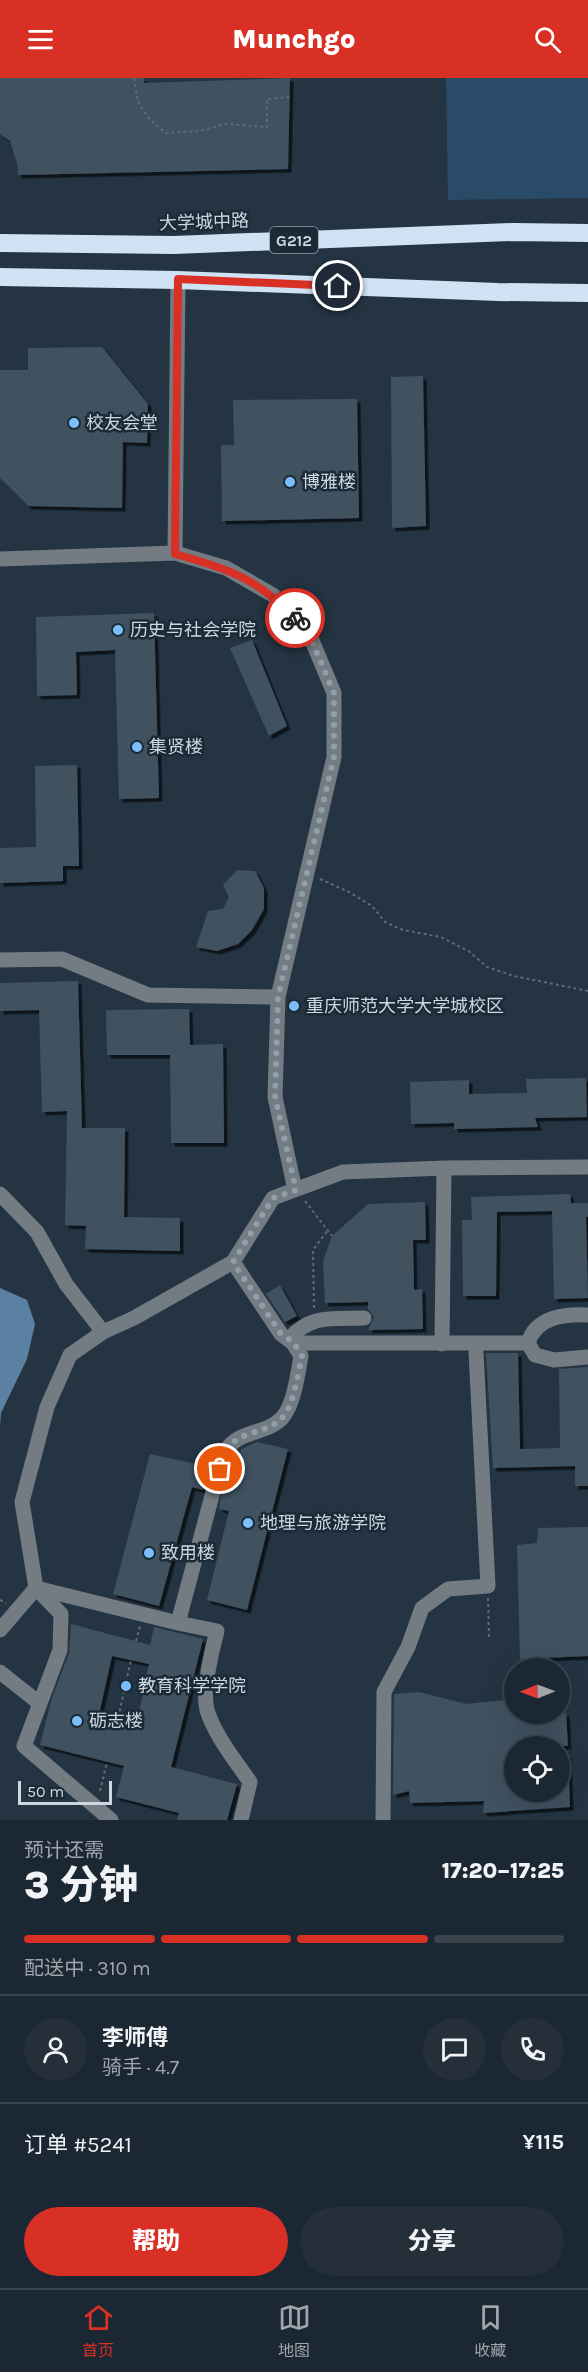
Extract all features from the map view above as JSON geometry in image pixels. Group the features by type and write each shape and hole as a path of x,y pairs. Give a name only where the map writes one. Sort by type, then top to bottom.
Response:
{"highway":[{"name":"大学城中路","path":"0,243 174,245 513,232 588,232"},
{"path":"0,277 178,279 498,292 588,293"}],"lane":[{"path":"175,554 178,279"},
{"path":"0,559 175,554 226,568 273,595 308,632 334,693 334,757 278,997 275,1097 296,1190"},
{"path":"0,960 62,959 147,995 278,997"},
{"path":"111,1820 24,1746 60,1650 61,1614 36,1588 22,1502 47,1407 70,1355 103,1332 134,1318 233,1262 273,1198 343,1172 444,1168 588,1167"},
{"path":"442,1344 444,1168"},
{"path":"0,1194 37,1232 66,1284 103,1332"},
{"path":"220,1469 226,1450 240,1437 263,1431 283,1418 294,1392 302,1356 291,1341 281,1334 233,1262"},
{"path":"588,1316 554,1317 531,1332 528,1344 535,1355 555,1360 588,1357"},
{"path":"291,1341 300,1327 314,1320 364,1318"},
{"path":"291,1341 528,1344"},
{"path":"383,1820 384,1692 408,1647 422,1608 448,1589 488,1586 476,1352"},
{"path":"178,1623 213,1492"},
{"path":"36,1588 217,1631 208,1663 207,1708 222,1741 250,1782 241,1820"},
{"path":"0,1630 36,1588"},
{"path":"0,1672 39,1703"}],"path":[{"path":"134,78 138,102 150,120 166,132 199,131 225,124 267,128 267,99 290,97"},
{"path":"310,860 318,878 372,906 385,922 403,930 441,937 470,952 487,967 514,976 588,991"},
{"path":"296,1190 332,1236"},
{"path":"314,1320 313,1250 328,1230"},
{"path":"488,1586 489,1638"},
{"path":"117,1723 131,1660"},
{"path":"96,1807 107,1762"}],"shaded area":[{"path":"446,78 588,78 588,198 448,200"},
{"path":"0,1288 27,1300 35,1324 27,1359 1,1413 0,1426"}],"building":[{"path":"0,78 144,78 144,83 290,78 288,169 18,175 10,141 0,134"},
{"name":"校友会堂","path":"102,347 148,404 147,443 123,442 122,508 28,506 0,478 0,370 28,370 28,348"},
{"path":"423,376 426,526 392,528 391,377"},
{"name":"博雅楼","path":"357,399 359,518 222,521 221,445 234,445 233,400"},
{"name":"集贤楼","path":"154,613 159,798 119,799 115,650 76,652 77,695 37,696 36,617"},
{"path":"252,640 287,726 269,736 230,648"},
{"path":"77,765 79,866 63,866 63,881 0,883 0,848 36,847 35,766"},
{"path":"237,870 255,871 264,888 264,909 252,930 238,944 217,951 196,947 208,911 223,909 229,897 223,885"},
{"path":"78,981 82,1128 125,1128 124,1217 180,1218 180,1251 85,1249 86,1226 65,1225 67,1111 42,1112 39,1010 0,1011 0,983"},
{"path":"189,1009 190,1045 223,1044 224,1143 171,1143 170,1055 107,1055 106,1010"},
{"path":"586,1078 587,1117 535,1118 538,1127 454,1129 454,1123 411,1124 410,1082 469,1080 469,1094 527,1093 526,1079"},
{"path":"570,1194 571,1203 588,1203 588,1217 586,1217 588,1298 554,1299 552,1211 497,1212 496,1296 463,1296 462,1220 472,1220 471,1197"},
{"path":"425,1202 426,1240 413,1240 414,1290 422,1289 423,1329 368,1330 374,1317 368,1309 368,1302 325,1303 323,1261 332,1236 368,1204"},
{"path":"280,1285 297,1316 285,1322 266,1294"},
{"path":"486,1353 518,1353 520,1449 560,1448 559,1369 588,1367 588,1486 575,1486 575,1466 493,1468"},
{"name":"致用楼","path":"257,1442 288,1449 247,1610 207,1600 229,1511 219,1509 222,1490 215,1483 207,1485 203,1490 192,1487 159,1606 113,1594 150,1454 211,1467 213,1476 222,1479 230,1471 236,1472 241,1449"},
{"path":"588,1527 588,1656 520,1658 517,1545 537,1543 538,1528"},
{"name":"砺志楼","path":"71,1624 150,1645 154,1627 203,1639 171,1767 237,1784 227,1820 177,1820 179,1813 116,1797 124,1766 40,1745 52,1698 69,1653","holes":["112,1656 149,1664 136,1727 98,1719"]},
{"path":"419,1692 466,1704 504,1700 504,1724 567,1724 567,1736 504,1736 504,1802 570,1802 570,1807 483,1813 484,1801 410,1803 409,1791 393,1795 394,1694"}],"tunnel":[{"path":"213,1492 220,1469"}],"way so far":[{"path":"220,1469 226,1450 240,1437 263,1431 283,1418 294,1392 302,1356 293,1342 281,1334 233,1262 273,1198 296,1190 275,1097 278,997 334,757 334,693 308,632 295,618"}],"place":[{"name":"校友会堂","path":"74,423"},
{"name":"博雅楼","path":"290,482"},
{"name":"历史与社会学院","path":"118,630"},
{"name":"集贤楼","path":"137,747"},
{"name":"重庆师范大学大学城校区","path":"294,1006"},
{"name":"地理与旅游学院","path":"248,1523"},
{"name":"致用楼","path":"149,1553"},
{"name":"教育科学学院","path":"126,1686"},
{"name":"砺志楼","path":"77,1721"}],"route":[{"path":"295,618 273,595 226,568 175,554 178,279 338,286"}]}
